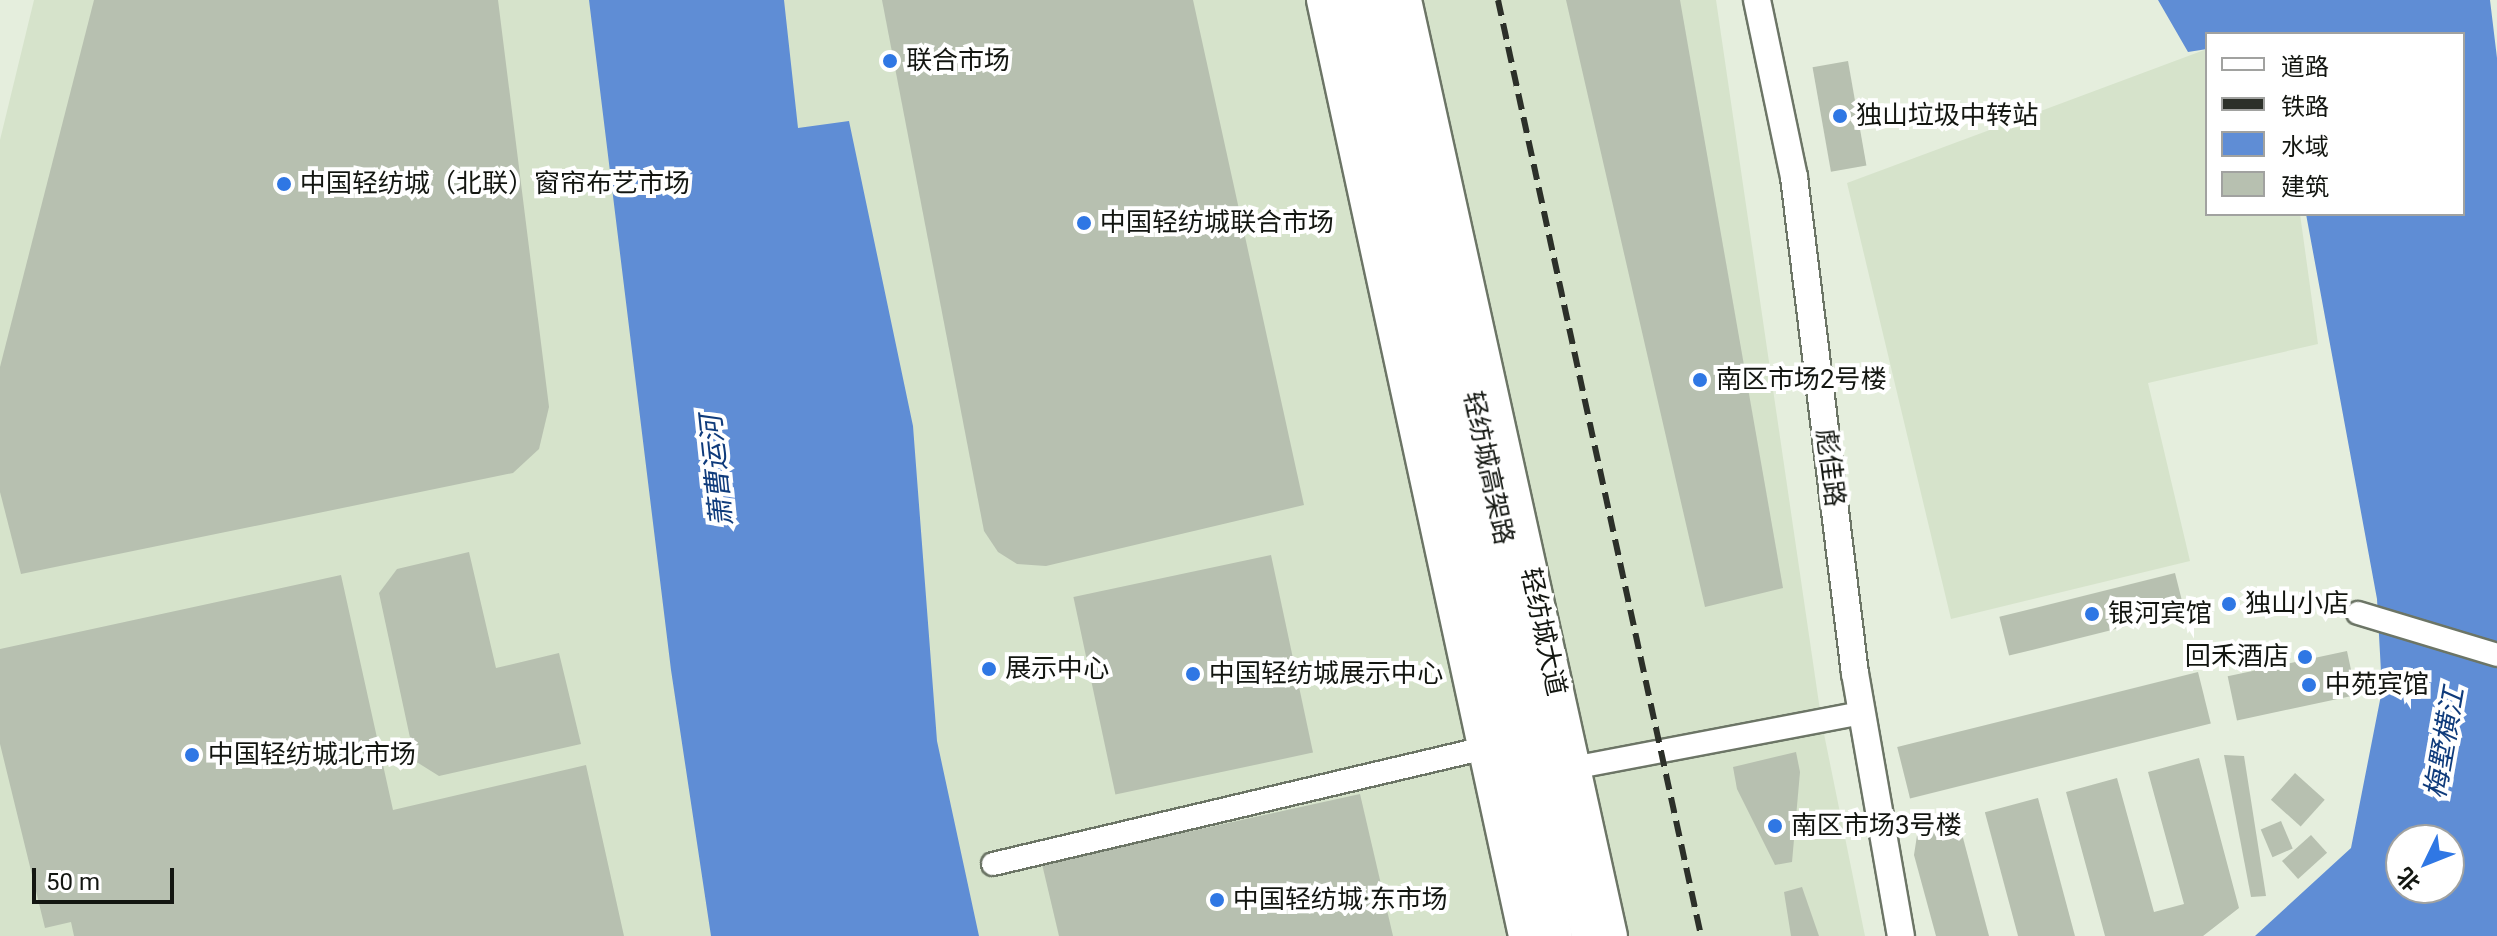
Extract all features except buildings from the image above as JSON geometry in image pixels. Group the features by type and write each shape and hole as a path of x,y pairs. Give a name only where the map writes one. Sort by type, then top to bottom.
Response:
{"highway":[{"name":"轻纺城高架路","path":"1354,0 1554,936"},
{"name":"轻纺城高架路","path":"1386,0 1590,936"}],"main road":[{"path":"1324,0 1526,936"},
{"name":"轻纺城大道","path":"1404,0 1610,936"}],"street":[{"name":"彪佳路","path":"1757,0 1794,177 1862,713 1901,936"},
{"path":"2358,613 2497,655"},
{"path":"1573,768 1862,713"},
{"path":"993,864 1485,748"}],"shaded area":[{"path":"34,0 1716,0 1822,724 1865,936 0,936 0,140"},
{"path":"2205,50 2205,216 2300,216 2318,344 2148,383 2190,561 1951,619 1847,183"}],"water":[{"name":"萧曹运河","path":"589,0 784,0 798,128 849,121 913,426 937,741 979,936 711,936 671,670"},
{"name":"梅墅横江","path":"2158,0 2490,0 2497,58 2497,936 2255,936 2351,848 2382,690 2377,599 2306,216 2465,216 2465,32 2205,32 2205,49 2188,52"}],"railway":[{"path":"1498,0 1701,936"}],"place":[{"name":"联合市场","path":"890,61"},
{"name":"独山垃圾中转站","path":"1840,116"},
{"name":"中国轻纺城（北联）窗帘布艺市场","path":"284,184"},
{"name":"中国轻纺城联合市场","path":"1084,223"},
{"name":"南区市场2号楼","path":"1700,380"},
{"name":"独山小店","path":"2229,604"},
{"name":"银河宾馆","path":"2092,614"},
{"name":"回禾酒店","path":"2305,657"},
{"name":"展示中心","path":"989,669"},
{"name":"中国轻纺城展示中心","path":"1193,674"},
{"name":"中苑宾馆","path":"2309,685"},
{"name":"中国轻纺城北市场","path":"192,755"},
{"name":"南区市场3号楼","path":"1775,826"},
{"name":"中国轻纺城·东市场","path":"1217,900"}]}
